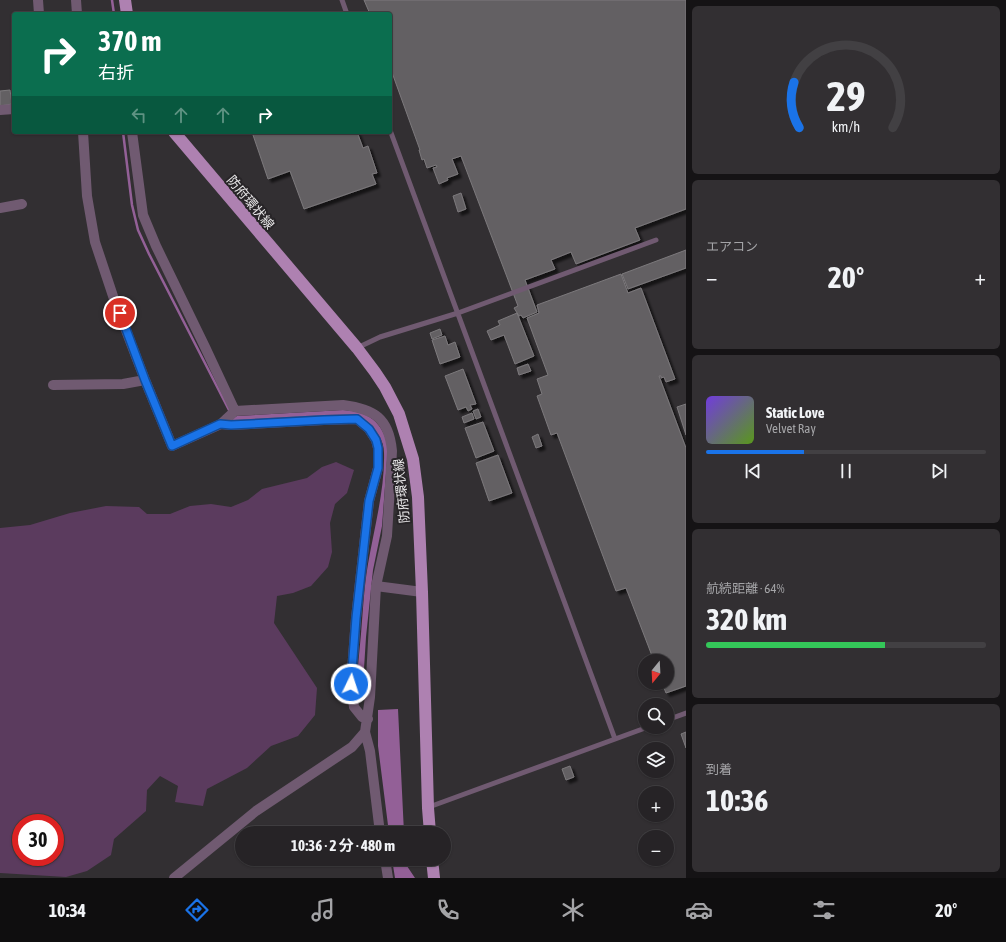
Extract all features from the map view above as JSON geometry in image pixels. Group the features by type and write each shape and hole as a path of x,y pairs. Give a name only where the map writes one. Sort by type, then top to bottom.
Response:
{"main road":[{"path":"126,0 127,12"},
{"name":"防府環状線","path":"176,134 357,348 379,377 399,414 414,459 418,497 429,826"},
{"path":"433,866 434,878"}],"street":[{"path":"38,0 39,12"},
{"path":"76,0 77,12"},
{"path":"0,110 12,109"},
{"path":"83,134 87,196 95,242 114,299 172,446 220,424 234,411 343,405 358,407 375,414 386,427 391,438 392,451 387,536 376,586 368,719 365,732 370,751 379,826"},
{"path":"132,134 143,214 156,246 234,411"},
{"path":"0,208 22,204"},
{"path":"53,385 123,384 145,380"},
{"path":"220,424 231,425 357,419 369,429 376,440 378,448 378,468 369,501 356,618 351,684 354,707 362,717 368,719"},
{"path":"376,586 422,592"},
{"path":"174,878 256,811 352,747 365,732"},
{"path":"386,866 388,878"}],"lane":[{"path":"342,0 346,12"},
{"path":"391,134 615,739"},
{"path":"357,348 380,337 458,313 656,240"},
{"path":"674,717 686,713"},
{"path":"428,808 638,731"}],"shaded area":[{"path":"343,410 360,413 378,424 388,447 382,526 373,570 366,637 362,700 357,701 358,668 368,564 383,481 384,448 381,440 369,423 234,421 232,419 237,416"},
{"path":"336,462 354,470 347,493 335,504 330,523 332,552 328,567 311,586 293,593 277,596 274,623 317,688 315,715 298,736 271,746 247,768 207,789 203,806 175,802 178,786 160,776 147,790 146,811 114,839 111,855 87,871 66,877 0,873 0,528 30,525 70,513 106,506 139,507 147,514 170,514 190,506 211,504 231,507 248,500 262,489 307,478 322,467"},
{"path":"398,709 404,826 388,826 378,746 378,710"},
{"path":"393,866 407,866 415,878 395,878"}],"building":[{"path":"364,0 686,0 686,209 635,228 640,240 576,264 571,252 551,260 555,269 525,280 537,312 523,318 521,315 519,316 514,308 518,306 461,156 452,159 458,174 447,178 448,180 439,184 433,168 437,167 436,165 427,168 424,159 422,160 420,150 392,73 392,12 369,12"},
{"path":"10,90 12,104 0,106 0,91"},
{"path":"253,134 358,134 363,148 368,146 377,173 372,174 376,184 304,209 290,171 268,179"},
{"path":"461,193 466,209 458,212 453,196"},
{"path":"686,250 686,268 628,289 622,274"},
{"path":"621,274 628,293 641,288 675,379 666,382 664,377 661,378 661,376 659,376 686,448 686,686 666,693 665,690 674,690 674,654 651,654 626,588 616,591 557,433 551,435 537,396 542,394 537,379 548,375 527,318 539,313 537,305"},
{"path":"517,313 534,356 515,364 504,335 491,340 487,331 500,325 498,321"},
{"path":"440,329 442,335 432,339 430,333"},
{"path":"445,336 448,345 455,342 460,357 440,364 432,340"},
{"path":"528,364 531,371 519,375 517,368"},
{"path":"463,369 476,404 470,405 472,409 468,411 466,407 458,410 445,376"},
{"path":"686,404 686,435 677,407"},
{"path":"478,409 481,417 476,419 473,411"},
{"path":"472,413 474,419 464,423 462,417"},
{"path":"483,422 494,451 476,458 465,428"},
{"path":"538,434 542,446 536,448 532,437"},
{"path":"498,455 512,493 489,501 476,463"},
{"path":"686,732 686,748 681,734"},
{"path":"570,766 574,777 566,780 562,769"}],"waterway":[{"path":"112,0 114,12"},
{"path":"123,134 132,205 138,230 230,412"}],"route":[{"path":"120,313 172,446 220,424 231,425 357,419 369,429 376,440 378,448 378,468 369,501 356,618 351,684"}]}
